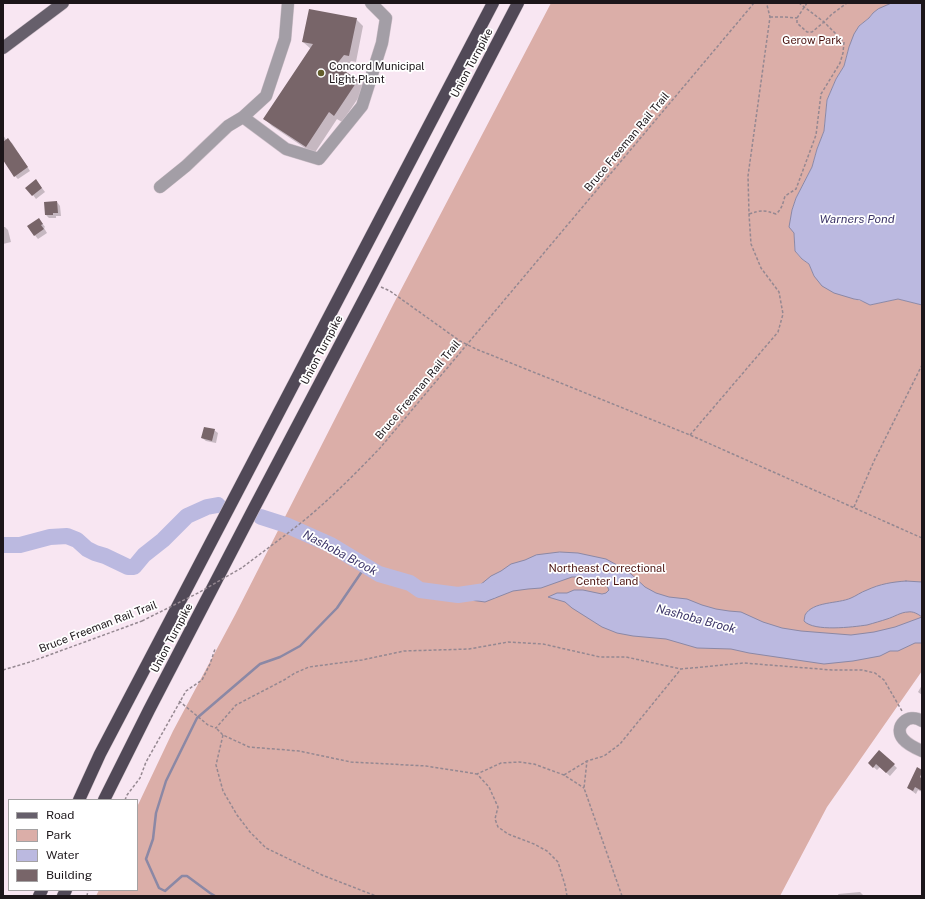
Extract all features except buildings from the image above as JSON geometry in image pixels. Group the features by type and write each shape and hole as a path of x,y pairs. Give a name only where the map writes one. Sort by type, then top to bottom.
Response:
{"highway":[{"name":"Union Turnpike","path":"79,799 100,754 130,696 493,3"},
{"name":"Union Turnpike","path":"104,799 149,710 518,3"}],"main road":[{"path":"3,48 63,3"}],"street":[{"path":"160,187 191,161 228,126 243,117 266,96 285,39 288,3"},
{"path":"243,117 286,149 319,159 362,106 365,99 382,43 386,18 371,3"},
{"path":"922,721 914,718 907,719 900,727 901,737 908,744 922,751"}],"path":[{"name":"Bruce Freeman Rail Trail","path":"3,670 30,662 142,621 198,593 243,567 286,535 330,498 380,448 754,3"},
{"path":"690,435 778,332 783,314 779,292 761,268 751,244 749,214 748,176 770,17 766,3"},
{"path":"749,214 760,210 776,214 780,210 785,196 796,189 816,135 821,94 840,63 843,53 844,42 824,22 799,3"},
{"path":"807,3 797,18 797,23 806,32 812,32 847,3"},
{"path":"770,17 797,18"},
{"path":"390,291 460,341 476,349 690,435 922,538"},
{"path":"854,507 874,461 922,365"},
{"path":"216,728 236,705 309,666 362,660 404,651 469,649 508,642 543,644 600,657 626,658 681,669 744,663 875,672 884,680 907,719"},
{"path":"125,799 140,778 146,762 179,701 186,691 202,680 215,649"},
{"path":"564,775 587,761 604,756 620,744 681,669"},
{"path":"179,701 208,725 216,728 223,736 249,747 299,751 351,762 426,766 477,774 501,763 519,762 534,764 564,775 584,788"},
{"path":"223,736 216,765 222,791 250,832 266,848 322,875 376,896"},
{"path":"587,761 584,788 622,896"},
{"path":"477,774 490,786 498,807 495,819 498,827 508,834 534,844 551,854 558,862 567,896"}],"green space":[{"name":"Northeast Correctional Center Land","path":"551,3 892,3 873,13 859,26 849,47 844,66 836,79 827,100 824,131 812,167 796,198 791,218 795,251 809,264 814,276 854,299 870,305 898,299 922,305 922,671 827,807 780,896 96,896 98,891 138,891 138,805 173,731 235,615 394,303"}],"water":[{"name":"Warners Pond","path":"892,3 922,3 922,305 898,299 870,305 860,300 834,293 822,286 814,276 809,264 795,251 794,233 789,227 796,198 812,167 824,131 827,100 836,79 844,66 854,34 859,26 873,13 878,9"},
{"path":"560,552 578,553 606,559 631,574 645,587 656,593 669,597 687,599 716,609 741,612 763,622 782,628 851,635 895,627 922,617 922,643 915,643 898,651 890,651 880,656 824,664 731,649 697,648 666,639 617,633 602,627 565,602 548,597 557,593 567,593 574,590 583,590 602,594 609,590 607,586 578,577 572,577 541,588 513,591 485,602 463,599 491,576 511,564 536,555"},
{"path":"906,581 922,582 922,617 914,612 905,612 867,625 834,628 816,627 804,621 805,615 814,607 846,600 881,585"}],"waterway":[{"name":"Nashoba Brook","path":"3,545 20,545 50,537 67,536 77,540 87,549 95,553 128,567 134,567 144,555 163,540 187,516 207,507 218,505"},
{"name":"Nashoba Brook","path":"261,517 286,525 331,545 379,574 410,583 420,590 458,595 492,590"},
{"path":"215,896 187,876 182,876 165,891 159,888 146,859 153,839 156,813 166,781 197,718 260,664 280,657 300,646 337,608 365,567"}],"place":[{"name":"Concord Municipal Light Plant","path":"321,73"}],"park label":[{"name":"Gerow Park","path":"812,41"}]}
